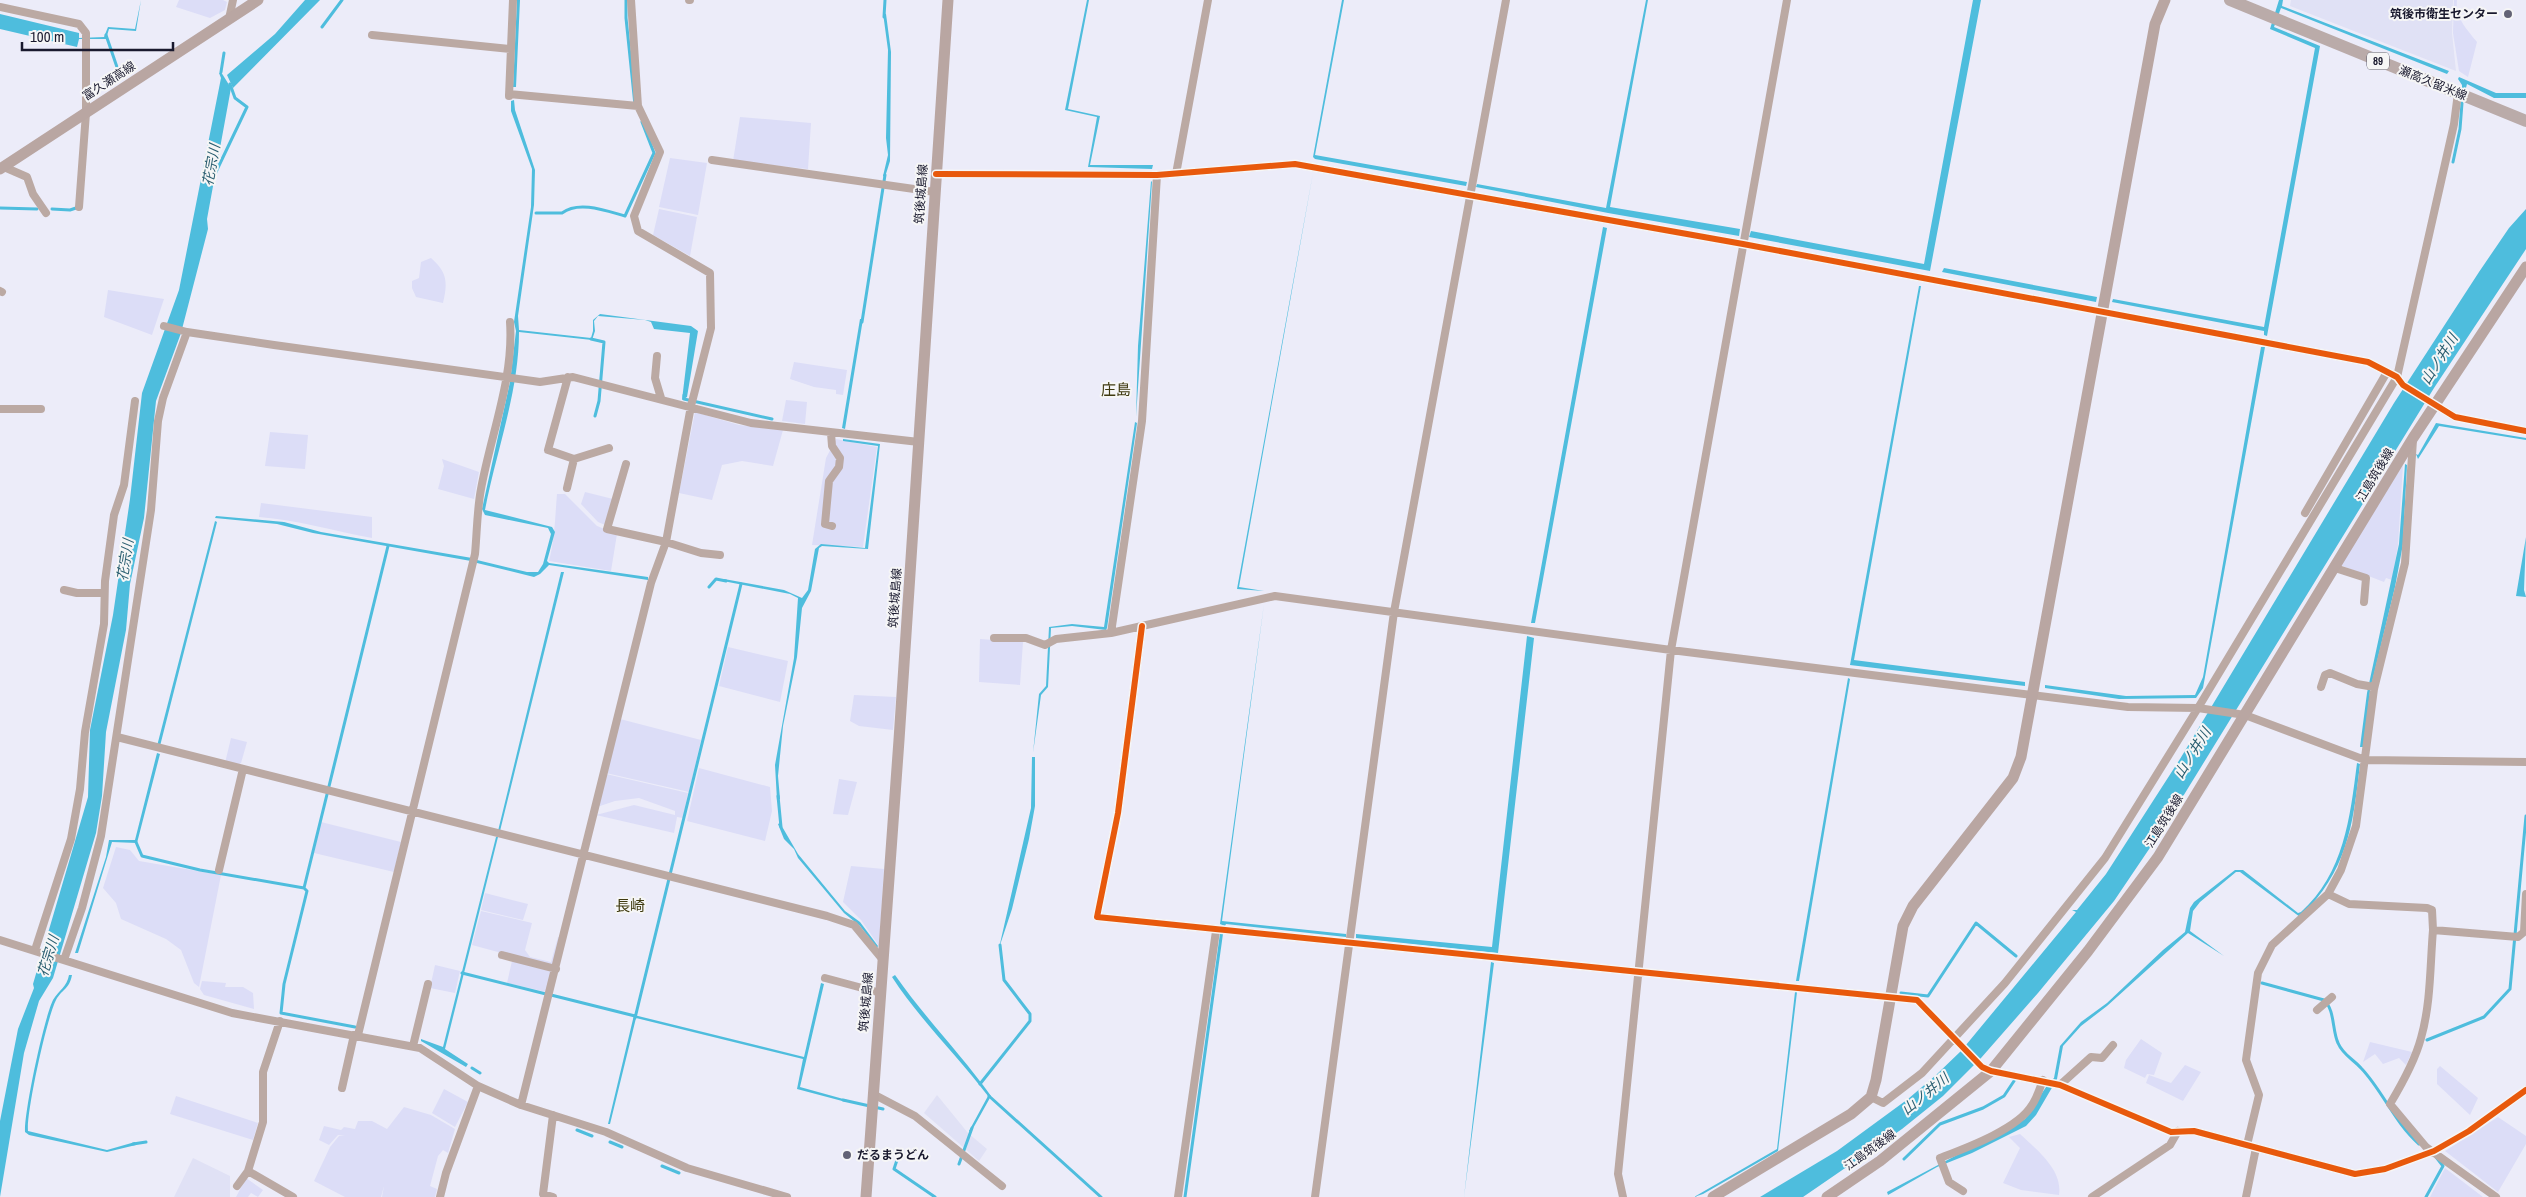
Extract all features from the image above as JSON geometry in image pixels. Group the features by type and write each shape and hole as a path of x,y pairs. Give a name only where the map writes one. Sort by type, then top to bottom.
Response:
{"main road":[{"name":"富久瀬高線","path":"2,168 258,0"},
{"name":"筑後城島線","path":"866,1197 884,960 948,0"},
{"path":"1713,1197 1851,1114 1870,1097 1876,1080 1903,926 1913,906 2013,778 2021,757 2154,24 2164,0"},
{"name":"瀬高久留米線","path":"2230,0 2526,121"},
{"name":"江島筑後線","path":"1827,1197 1880,1161 1987,1069 2088,951 2158,857 2242,714 2335,568 2432,403 2510,287 2526,267"}],"street":[{"path":"229,19 233,0"},
{"path":"513,0 509,95 638,106"},
{"path":"521,1105 651,584 666,542 692,406 711,328 710,273 638,231 634,216 660,152 638,106 630,0"},
{"path":"1176,174 1208,0"},
{"path":"1315,1197 1394,612 1506,0"},
{"path":"1623,1197 1618,1174 1671,650 1787,0"},
{"path":"2,5 79,24 86,33 86,112 79,207"},
{"path":"372,35 511,49"},
{"path":"1870,1097 1883,1103 1922,1074 1958,1041 2105,858 2201,709 2397,377 2454,124 2458,93"},
{"path":"712,160 935,192"},
{"path":"936,174 1157,175 1295,164 1743,244 2368,362 2397,377 2403,384 2455,417 2526,431"},
{"path":"2,168 27,177 33,194 46,213"},
{"path":"1111,633 1142,421 1157,175"},
{"path":"342,1088 475,554 484,492 507,376 512,340 510,322"},
{"path":"164,326 187,332 540,382 568,377 661,398 751,423 919,442"},
{"path":"62,959 82,908 101,836 151,510 158,421 163,398 187,332"},
{"path":"657,356 655,378 661,398"},
{"path":"2306,513 2387,372"},
{"path":"568,377 548,450 574,459 609,448"},
{"path":"37,951 71,839 80,789 85,732 104,624 104,593 114,515 124,485 135,401"},
{"path":"0,409 41,409"},
{"path":"831,433 832,446 840,458 839,467 829,481 825,524 832,526"},
{"path":"2247,1145 2259,1095 2246,1060 2258,973 2272,945 2328,894 2341,870 2356,826 2374,688 2405,563 2413,438"},
{"path":"568,488 574,459"},
{"path":"626,464 607,529 720,555"},
{"path":"2335,568 2366,578 2364,602"},
{"path":"64,590 77,593 104,593"},
{"path":"994,638 1026,638 1045,645 1056,638 1111,633 1275,596 1671,650 2128,707 2201,709 2242,714 2365,760 2526,762"},
{"path":"1142,626 1118,813 1097,918 1917,1000 1987,1069 2060,1085 2171,1132 2194,1131 2355,1174 2380,1170 2434,1150 2469,1131 2526,1090"},
{"path":"2321,687 2326,675 2330,674 2374,688"},
{"path":"117,737 412,813 754,897 854,925 884,960"},
{"path":"219,870 243,769"},
{"path":"2328,894 2349,904 2427,908 2432,910 2433,930 2426,1015 2421,1039 2402,1085 2390,1104 2426,1147 2434,1150 2496,1197"},
{"path":"2433,930 2518,937 2524,932 2526,894"},
{"path":"1178,1197 1216,931"},
{"path":"0,940 232,1013 420,1048 478,1086 521,1105 606,1132 687,1168 787,1197"},
{"path":"502,955 556,969"},
{"path":"825,978 881,993"},
{"path":"413,1046 428,984"},
{"path":"2317,1010 2332,997"},
{"path":"237,1186 248,1170 263,1122 263,1072 280,1021"},
{"path":"2060,1085 2091,1057 2102,1058 2113,1045"},
{"path":"1963,1191 1949,1182 1940,1158 1961,1150 2018,1121 2032,1106 2043,1080"},
{"path":"440,1197 478,1086"},
{"path":"873,1094 915,1116 1002,1186"},
{"path":"553,1115 543,1194 553,1197"},
{"path":"2092,1197 2170,1145 2178,1132"},
{"path":"2246,1197 2256,1148"},
{"path":"248,1170 293,1197"}],"shaded area":[{"path":"179,0 223,0 227,2 225,10 210,18 176,7"},
{"path":"2291,0 2453,0 2452,33 2456,71 2290,6"},
{"path":"2454,0 2457,0 2458,12 2462,23 2477,42 2468,77 2459,71 2453,33"},
{"path":"740,117 811,123 808,169 733,161"},
{"path":"670,158 707,163 698,215 659,207"},
{"path":"659,209 697,217 690,256 653,235"},
{"path":"431,258 440,268 445,278 443,303 416,297 412,288 412,281 419,278 421,262"},
{"path":"108,290 164,299 152,335 104,317"},
{"path":"794,362 847,370 843,395 836,394 836,390 814,387 790,379"},
{"path":"786,400 807,402 805,424 782,421"},
{"path":"695,412 739,425 783,430 773,466 742,461 722,465 712,500 679,493"},
{"path":"270,432 308,435 305,469 265,466"},
{"path":"836,439 877,447 863,547 812,545 826,458"},
{"path":"442,459 479,472 474,499 438,489 444,466"},
{"path":"2403,465 2398,545 2392,580 2386,578 2384,582 2340,565"},
{"path":"585,492 613,499 605,525 598,522 581,504"},
{"path":"557,494 565,494 597,526 617,534 611,571 549,561 554,536"},
{"path":"261,503 372,517 372,538 301,523 259,517"},
{"path":"980,639 1023,642 1020,685 979,682"},
{"path":"728,647 788,661 780,702 719,686"},
{"path":"854,695 896,697 893,730 859,726 850,721"},
{"path":"620,719 701,740 689,792 606,773"},
{"path":"231,738 247,742 241,763 235,766 225,763"},
{"path":"699,768 770,787 772,811 765,841 687,821"},
{"path":"606,774 688,793 683,818 677,817 674,833 596,815 634,805 675,815 675,811 639,798 615,801 597,807"},
{"path":"839,779 857,782 848,815 833,814"},
{"path":"321,822 401,842 394,872 314,853"},
{"path":"116,847 130,850 139,861 221,875 199,987 194,983 181,950 166,939 121,919 116,903 103,888"},
{"path":"851,866 884,869 879,946 861,920 843,902"},
{"path":"485,893 528,904 523,920 481,910"},
{"path":"481,911 532,923 525,950 530,957 551,962 558,937 561,937 554,967 472,945"},
{"path":"512,961 551,971 546,992 507,983"},
{"path":"435,965 460,971 455,993 430,988"},
{"path":"202,981 226,983 225,987 243,987 253,993 254,1009 204,995 200,989"},
{"path":"2141,1039 2162,1053 2154,1075 2147,1074 2145,1078 2124,1068 2126,1060"},
{"path":"2370,1042 2412,1052 2406,1065 2399,1058 2383,1064 2375,1054 2363,1062"},
{"path":"2185,1065 2201,1072 2183,1101 2146,1083 2149,1075 2171,1083"},
{"path":"2440,1066 2478,1098 2470,1115 2437,1084 2437,1069"},
{"path":"444,1089 468,1102 455,1127 432,1113"},
{"path":"937,1095 968,1133 987,1149 979,1161 924,1113"},
{"path":"176,1096 258,1123 253,1140 170,1114"},
{"path":"404,1107 431,1115 455,1129 448,1153 443,1150 438,1156 430,1186 437,1189 435,1197 382,1197 384,1186 381,1197 345,1197 314,1181 330,1147 339,1136 345,1136 338,1135 329,1145 319,1140 324,1126 341,1130 344,1127 355,1129 358,1121 372,1121 387,1129"},
{"path":"2498,1117 2526,1136 2526,1144 2498,1192 2445,1151"},
{"path":"2020,1134 2041,1154 2053,1169 2057,1177 2059,1195 2021,1190 2003,1183 2020,1148 2009,1137"},
{"path":"193,1158 230,1176 230,1197 174,1197"},
{"path":"2445,1168 2483,1197 2430,1197"},
{"path":"246,1178 263,1190 258,1197 251,1193 248,1197 236,1197"}],"water":[{"path":"141,0 136,31 109,29 106,39 79,39 77,47 0,29 0,14 79,33 79,38 104,37 108,27 135,29"},
{"path":"305,0 320,0 233,88 227,75 275,34"},
{"path":"517,0 520,0 516,87 513,87"},
{"path":"1087,0 1089,0 1068,109 1100,116 1090,165 1153,165 1152,169 1088,167 1097,117 1065,110"},
{"path":"1342,0 1344,0 1315,155 1467,182 1466,186 1315,159 1313,157"},
{"path":"1646,0 1648,0 1610,207 1740,229 1739,236 1476,187 1477,184 1606,208"},
{"path":"1973,0 1981,0 1930,271 1749,237 1751,231 1924,264"},
{"path":"2279,0 2283,0 2282,6 2449,71 2447,74 2281,8 2274,27 2320,46 2267,336 2264,335 2264,331 2112,302 2113,299 2264,327 2315,48 2270,29"},
{"path":"883,13 886,14 891,52 890,161 885,177 883,176 888,155 886,138 888,50"},
{"name":"花宗川","path":"221,72 231,88 207,219 208,229 181,333 156,401 144,518 130,584 126,630 106,732 102,796 96,833 53,978 39,1001 24,1053 0,1197 0,1121 18,1029 34,988 33,984 88,797 90,730 113,615 130,499 142,393 179,290 221,78 219,73"},
{"path":"2459,77 2496,93 2526,93 2526,98 2494,98 2467,84 2462,103 2462,85 2458,79"},
{"path":"514,100 515,110 535,170 534,205 518,316 519,330 591,338 593,320 600,314 691,326 698,331 687,397 682,400 690,333 654,329 651,322 645,320 598,316 594,321 595,331 592,340 519,332 518,354 511,399 485,510 552,527 555,532 547,561 549,563 648,577 648,580 549,565 534,577 477,563 477,560 527,572 538,572 543,564 551,534 548,528 485,515 482,509 510,382 516,331 514,322 531,207 532,169 511,111 511,101"},
{"path":"1313,173 1239,587 1264,591 1237,589"},
{"path":"1152,182 1136,417 1138,346"},
{"name":"山ノ井川","path":"2526,209 2526,249 2434,388 2166,824 2114,901 1981,1058 1943,1096 1902,1129 1803,1197 1760,1197 1837,1151 1908,1099 1936,1075 1961,1051 2076,912 2072,910 2077,910 2106,874 2180,759 2394,403 2479,272 2509,228"},
{"path":"1603,227 1607,228 1535,623 1531,623"},
{"path":"1944,268 2097,297 2096,302 1942,272"},
{"path":"1919,286 1921,286 1854,660 2025,682 2025,686 1850,665"},
{"path":"860,319 863,319 845,429 842,428"},
{"path":"2261,347 2265,347 2203,688 2196,698 2119,699 2045,688 2045,685 2126,696 2195,695 2203,677"},
{"path":"1135,422 1137,423 1107,628 1106,630 1072,626 1051,628 1048,687 1041,695 1033,753 1039,694 1046,686 1049,627 1072,624 1104,627"},
{"path":"2436,423 2526,438 2526,440 2439,426 2418,459 2416,454 2418,455"},
{"path":"843,439 880,444 868,549 822,546 819,548 811,591 802,608 797,657 783,726 778,776 780,799 777,800 775,765 794,658 798,598 790,594 723,581 724,579 784,590 802,598 808,590 815,549 821,544 865,548 878,446 843,441"},
{"path":"2405,464 2407,465 2403,544 2395,587 2370,691 2364,747 2360,747 2367,693 2399,544"},
{"path":"216,516 284,522 321,532 472,558 471,561 313,533 277,524 215,518"},
{"path":"215,521 217,522 160,746 157,746"},
{"path":"2526,537 2524,590 2526,597 2516,596"},
{"path":"561,572 564,572 500,831 498,831"},
{"path":"1264,604 1222,921 1346,934 1346,937 1220,924"},
{"path":"1527,636 1534,638 1498,953 1356,938 1356,934 1492,947"},
{"path":"1848,678 1850,679 1799,981 1796,981"},
{"path":"157,753 160,754 137,843 112,842 78,953 75,953 106,857 109,840 135,840"},
{"path":"1032,757 1035,757 1035,806 1012,909 999,948 1031,808"},
{"path":"2357,763 2360,764 2354,808 2345,847 2328,883 2316,900 2300,917 2240,872 2236,872 2200,902 2193,911 2190,931 2224,956 2188,933 2107,1006 2081,1026 2063,1046 2057,1079 2036,1115 2026,1126 1972,1153 1937,1167 1888,1195 1887,1192 2025,1119 2054,1078 2060,1046 2081,1022 2107,1003 2185,932 2190,908 2194,902 2235,870 2243,870 2298,913 2301,912 2327,880 2343,844 2348,824"},
{"path":"780,823 798,854 845,911 860,922 878,946 877,948 860,926 844,913 798,858 794,849 784,839 778,824"},
{"path":"496,837 498,837 445,1049 468,1064 466,1067 421,1041 421,1039 443,1047"},
{"path":"1491,962 1494,963 1464,1197"},
{"path":"69,975 72,975 71,980 56,1000 43,1044 30,1105 28,1131 107,1150 135,1142 136,1145 107,1152 29,1135 25,1132 31,1086 49,1010 53,1000 65,986"},
{"path":"895,975 991,1096 971,1132 969,1131 988,1096 914,1008 892,977"},
{"path":"821,983 824,984 800,1087 847,1100 846,1102 797,1089 803,1059 636,1018 610,1124 608,1124 634,1015 804,1057"},
{"path":"1795,992 1797,992 1778,1151 1703,1194 1694,1197 1777,1149"}],"waterway":[{"path":"322,27 342,0"},
{"path":"626,0 626,18 635,105"},
{"path":"884,17 885,0"},
{"path":"106,35 119,73"},
{"path":"221,72 224,53"},
{"name":"花宗川","path":"214,176 247,107 235,98 230,84"},
{"path":"2453,162 2460,129 2462,103"},
{"path":"536,213 562,213 576,207 585,207 602,209 625,216 654,153 642,122"},
{"path":"862,322 885,175"},
{"path":"0,208 37,209"},
{"path":"52,209 70,210 76,208"},
{"path":"591,339 604,342 599,401 595,416"},
{"path":"684,395 684,399 772,419"},
{"path":"355,1027 281,1013 284,984 307,891 304,888 388,546"},
{"path":"709,587 716,579 726,581"},
{"path":"635,1018 741,584"},
{"path":"778,796 781,827"},
{"path":"2427,1040 2484,1017 2510,989 2526,816"},
{"path":"136,842 142,856 200,870 304,888"},
{"path":"1901,993 1928,996 1976,923 2016,956"},
{"path":"1185,1197 1222,930"},
{"path":"980,1084 1030,1021 1030,1014 1004,980 1000,945"},
{"path":"462,973 546,994"},
{"path":"2262,983 2324,1000 2328,1004 2340,1047 2369,1077 2402,1126 2419,1144"},
{"path":"551,995 635,1016"},
{"path":"472,1068 480,1073"},
{"path":"1904,1159 1940,1124 1983,1108 2004,1096 2014,1081"},
{"path":"989,1096 1101,1197"},
{"path":"843,1100 883,1109"},
{"path":"959,1164 972,1128"},
{"path":"577,1130 592,1136"},
{"path":"133,1144 146,1142"},
{"path":"610,1142 622,1147"},
{"path":"2426,1197 2443,1166 2436,1157"},
{"path":"897,1160 894,1169 935,1197"},
{"path":"662,1166 679,1173"}],"cycle path":[{"path":"936,174 1157,175 1295,164 1743,244 2368,362 2397,377 2403,385 2455,417 2526,431"},
{"path":"1142,626 1118,813 1097,917 1917,1000 1982,1067 1991,1071 2060,1085 2171,1132 2194,1131 2355,1174 2385,1169 2434,1151 2469,1131 2526,1090"}],"place":[{"name":"筑後市衛生センター","path":"2508,14"},
{"name":"だるまうどん","path":"847,1155"}],"district":[{"name":"庄島","path":"1116,389"},
{"name":"長崎","path":"630,905"}]}
